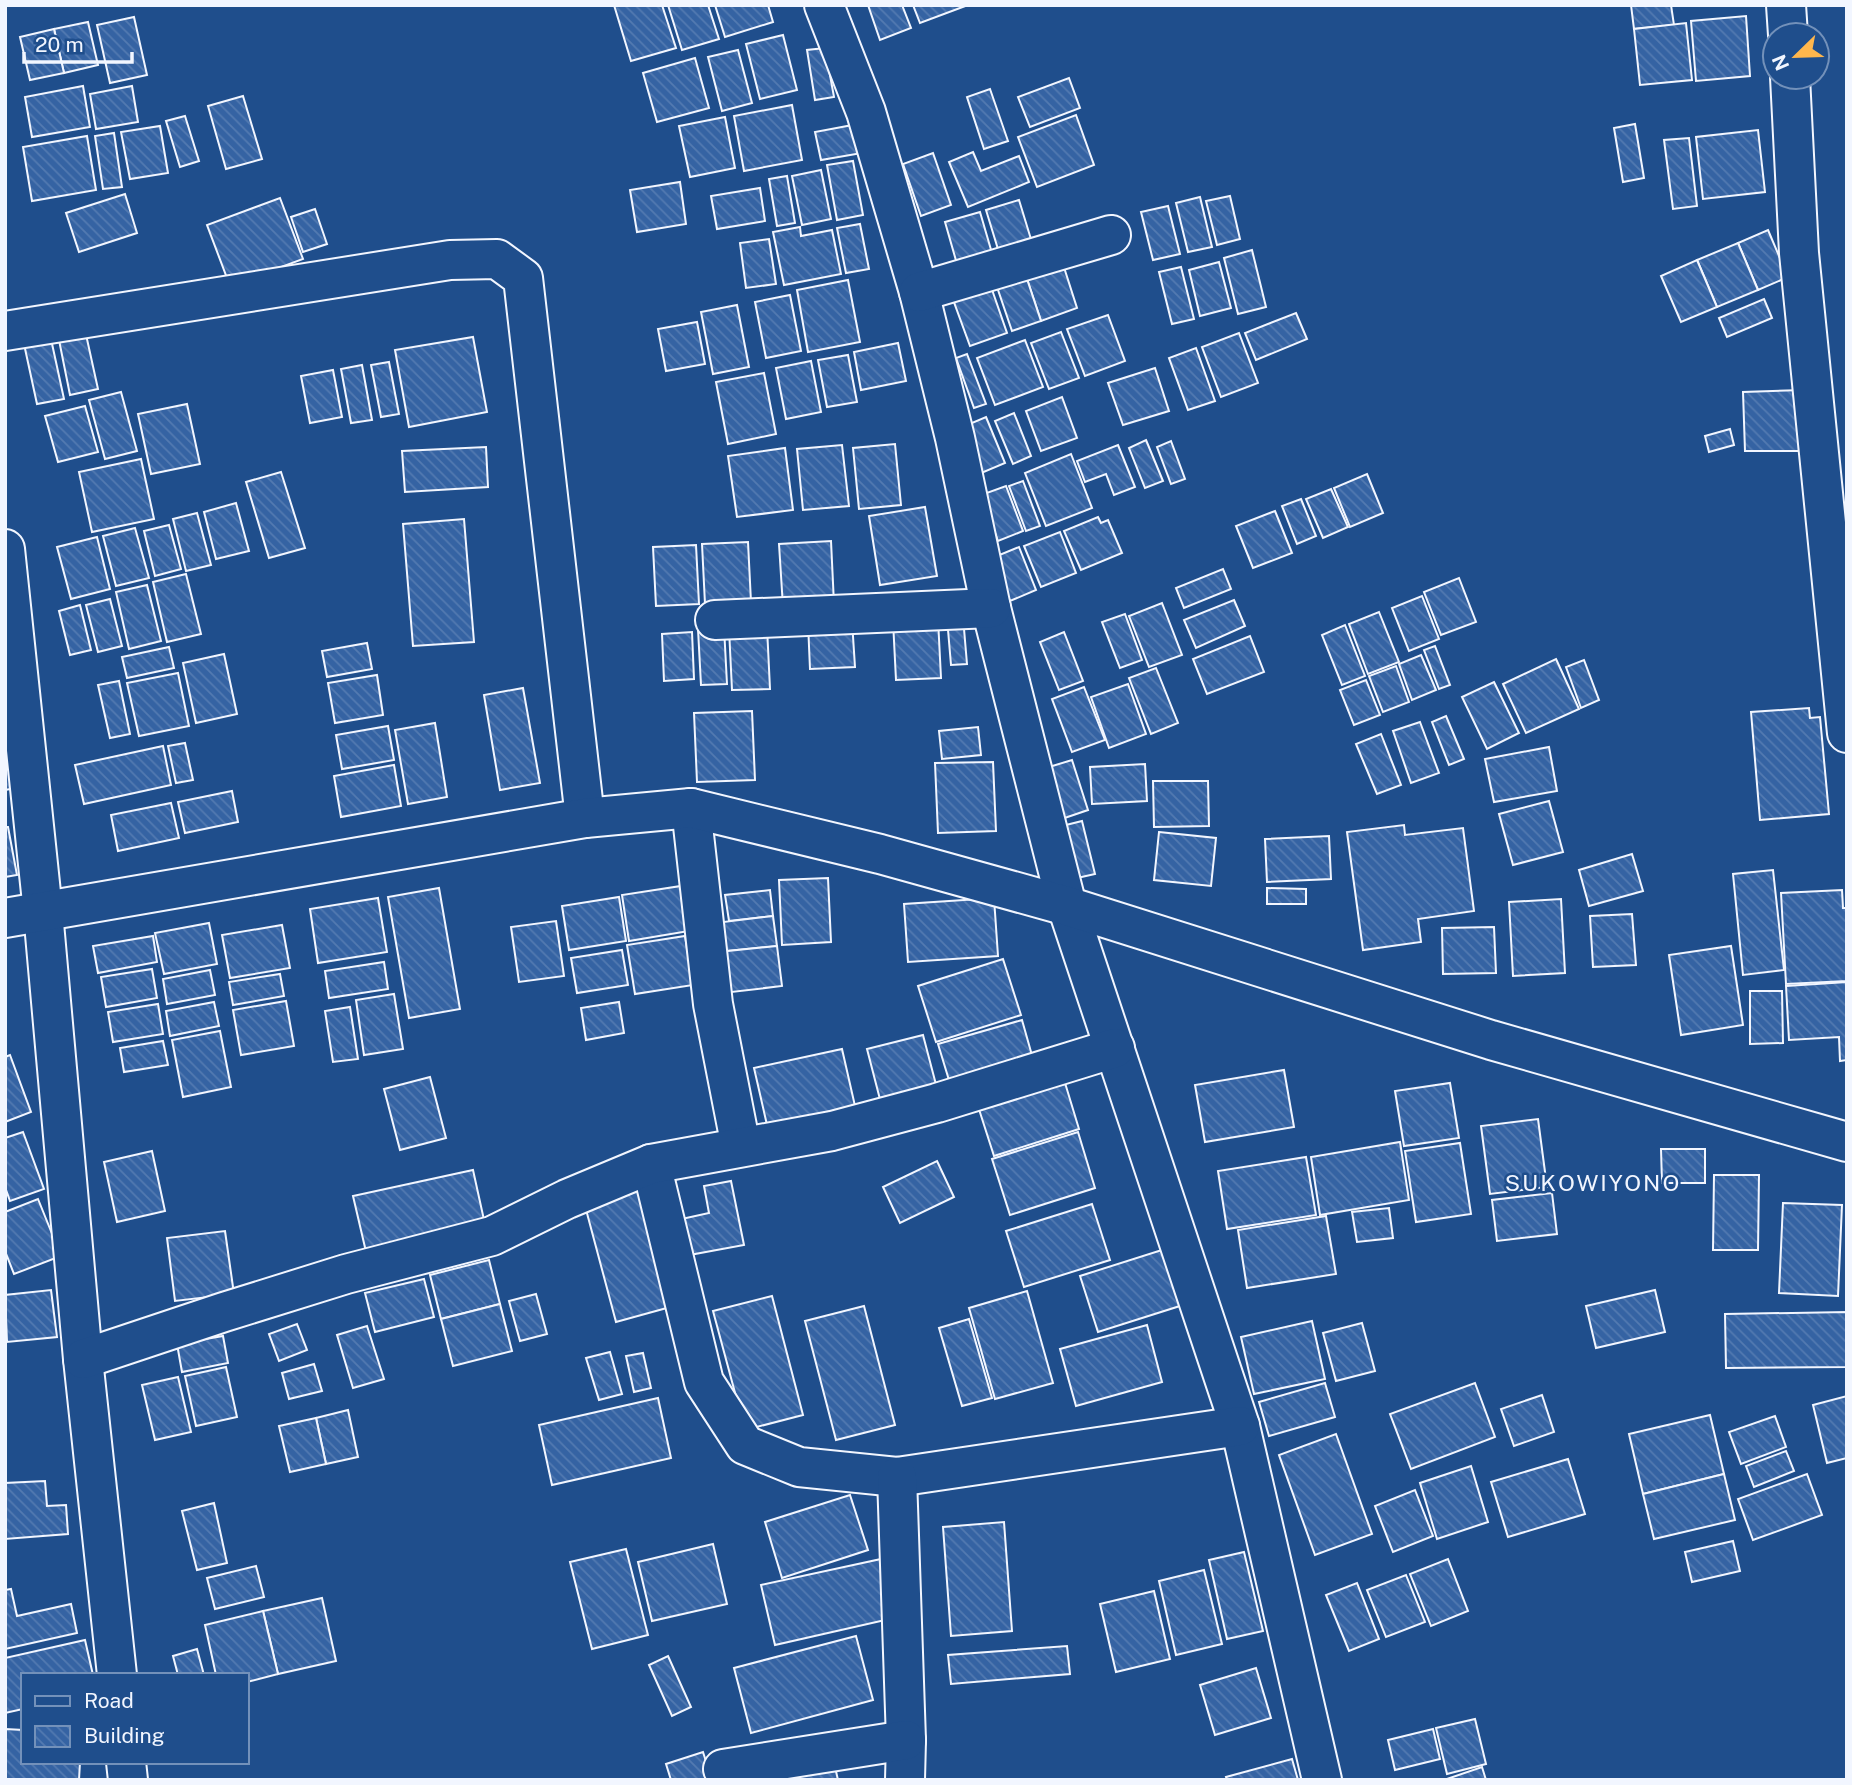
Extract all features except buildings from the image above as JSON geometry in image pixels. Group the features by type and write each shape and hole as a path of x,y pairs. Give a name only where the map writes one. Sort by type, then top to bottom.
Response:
{"street":[{"path":"824,5 866,112 919,292 955,438 992,608 1068,906 1240,1426 1322,1780"},
{"path":"1791,91 1799,253 1847,733"},
{"path":"919,292 1111,235"},
{"path":"5,331 450,260 497,259 523,278 585,818"},
{"path":"5,549 43,912 83,1359 117,1673"},
{"path":"715,620 992,608"},
{"path":"691,808 713,1004 741,1147"},
{"path":"5,918 585,818 691,808 880,854 1068,906 1491,1040 1847,1142"},
{"path":"83,1359 334,1278 492,1236 567,1199 651,1164 832,1131 937,1103 1115,1048"},
{"path":"651,1164 704,1382 746,1445 799,1467 897,1477 1240,1426"},
{"path":"897,1477 905,1780"},
{"path":"723,1769 906,1740"}],"district":[{"name":"SUKOWIYONO","path":"1593,1183"}]}
